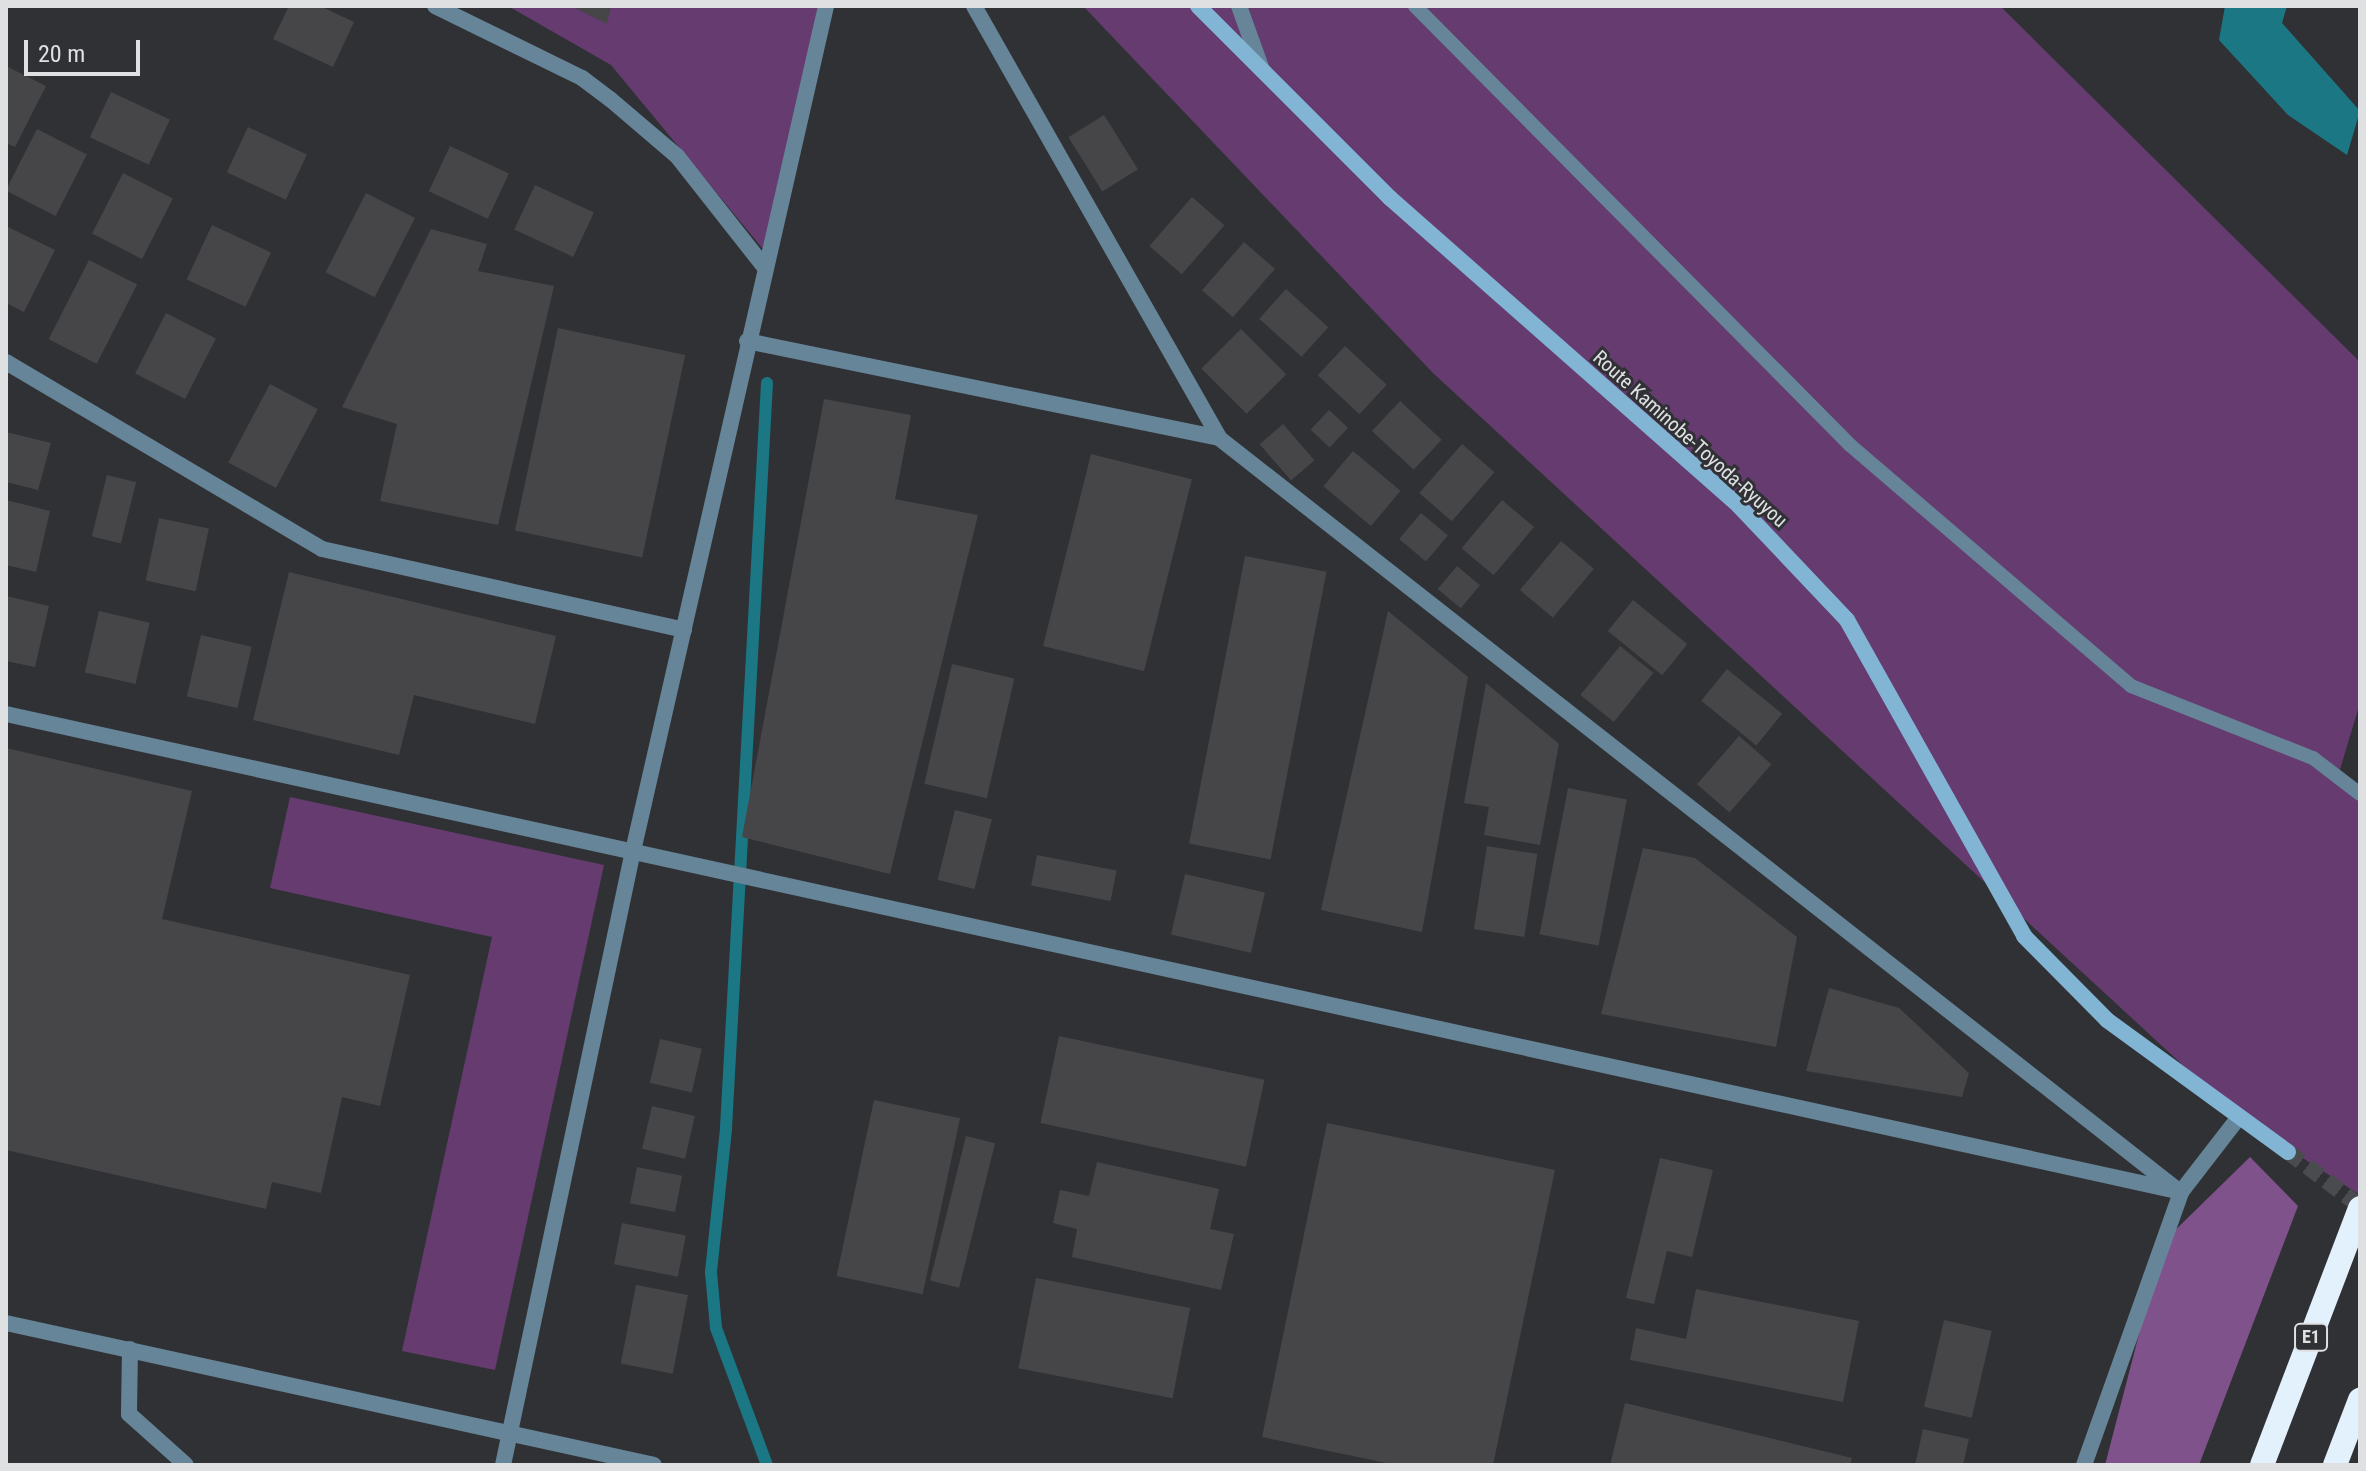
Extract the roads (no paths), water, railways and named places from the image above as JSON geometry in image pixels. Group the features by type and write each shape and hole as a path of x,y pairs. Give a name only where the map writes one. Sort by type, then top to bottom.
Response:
{"highway":[{"name":"E1","path":"2262,1465 2360,1208"},
{"path":"2335,1465 2360,1400"}],"main road":[{"name":"Route Kaminobe-Toyoda-Ryuyou","path":"1198,6 1390,198 1739,506 1847,620 2024,936 2107,1020 2288,1152"}],"street":[{"path":"435,6 582,78 610,99 677,156 765,268"},
{"path":"503,1465 633,851 747,341 826,6"},
{"path":"974,6 1219,438 2181,1192"},
{"path":"1239,6 1264,75"},
{"path":"747,341 1219,438"},
{"path":"6,362 322,549 684,630"},
{"path":"6,714 2181,1192"},
{"path":"2084,1465 2181,1192 2239,1117"},
{"path":"6,1323 654,1465"},
{"path":"130,1349 129,1414 186,1465"}],"lane":[{"path":"1415,6 1850,445 2131,686 2313,758 2360,794"}],"water":[{"path":"2225,6 2287,6 2282,23 2360,111 2347,155 2288,115 2219,40"}],"waterway":[{"path":"767,383 726,1129 711,1272 716,1328 767,1465"}],"tunnel":[{"path":"2288,1152 2360,1206"}]}
